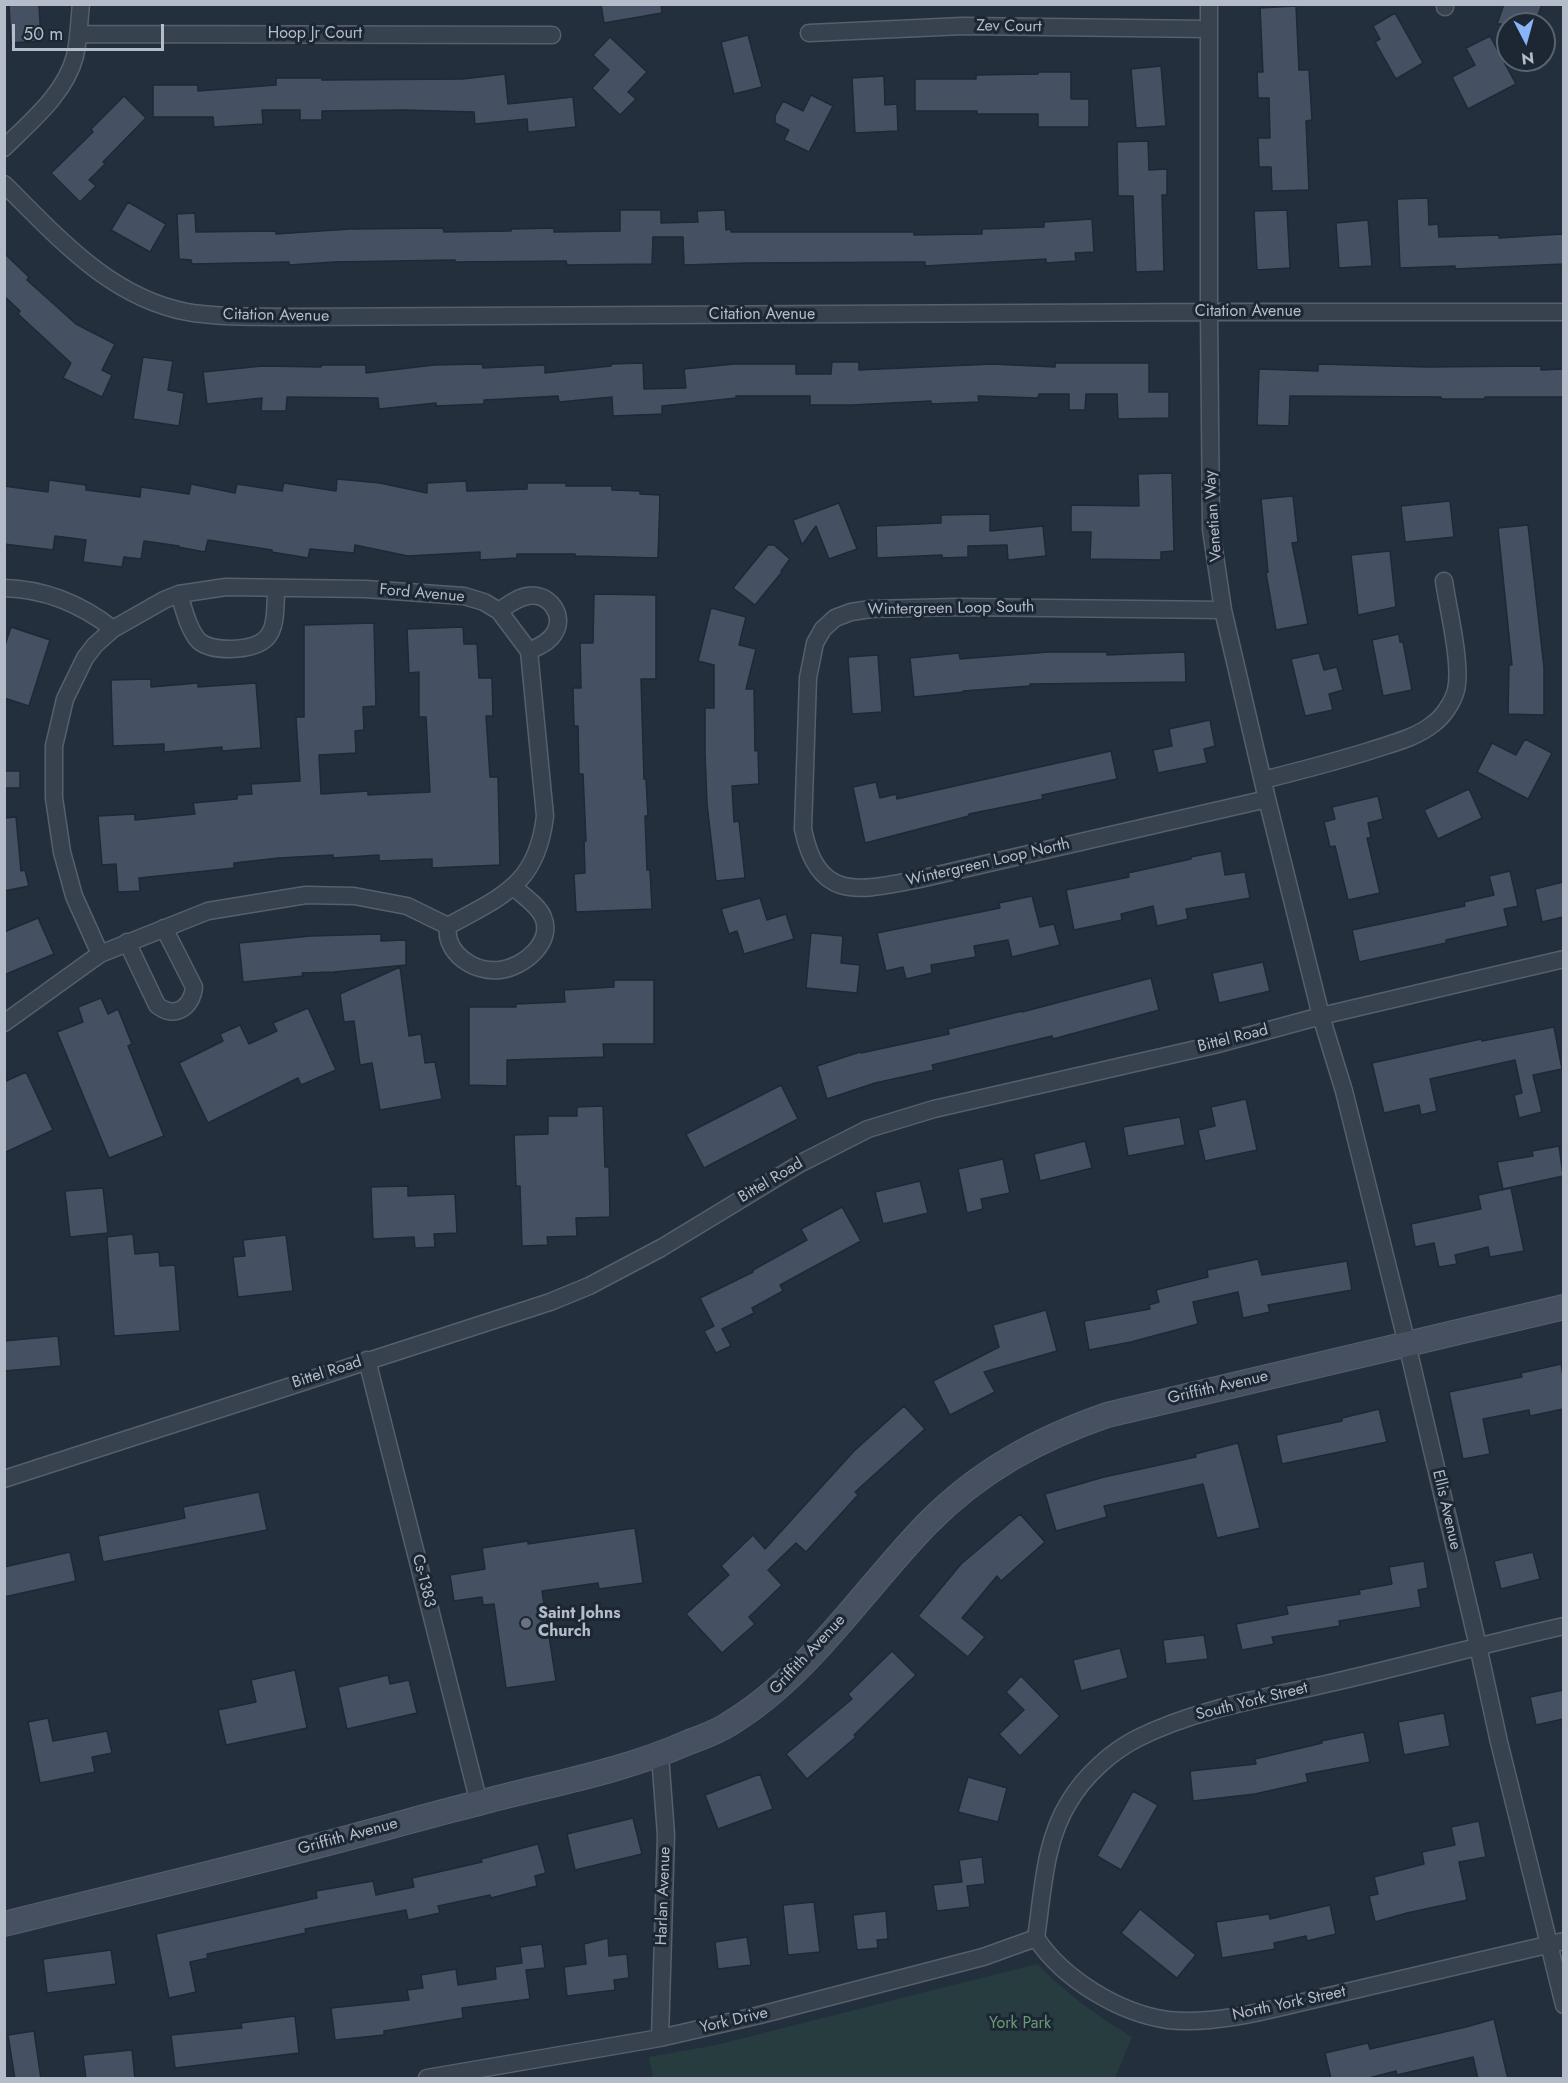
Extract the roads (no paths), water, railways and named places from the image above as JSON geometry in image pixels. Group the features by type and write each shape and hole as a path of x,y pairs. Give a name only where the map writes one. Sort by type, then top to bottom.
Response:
{"street":[{"path":"4,148 47,104 64,82 75,56 81,4"},
{"name":"Venetian Way","path":"1209,4 1211,529 1223,610 1321,1016"},
{"name":"Zev Court","path":"809,33 963,26 1209,29"},
{"name":"Hoop Jr Court","path":"78,34 552,35"},
{"name":"Citation Avenue","path":"4,184 70,249 125,290 155,303 186,312 219,316 1563,312"},
{"path":"1263,780 1392,744 1433,724 1448,708 1456,690 1458,669 1444,581"},
{"path":"4,588 61,598 95,615 113,629"},
{"name":"Ford Avenue","path":"100,954 74,896 62,852 54,798 54,746 64,699 94,645 113,629 179,594 219,588 365,589 444,593 484,602 499,611 529,651"},
{"path":"179,594 194,634 202,643 218,648 236,649 256,646 262,643 271,632 276,588"},
{"path":"448,926 514,887 529,868 543,836 545,816 529,651 542,645 555,633 558,618 554,607 544,598 534,595 521,598 499,611"},
{"name":"Wintergreen Loop South","path":"805,764 808,678 815,643 823,628 835,618 851,612 871,609 957,607 1223,610"},
{"name":"Wintergreen Loop North","path":"805,764 803,829 807,850 823,875 848,888 868,889 920,879 1267,799"},
{"path":"448,926 449,942 456,954 467,963 481,968 497,970 518,963 532,955 541,946 546,924 542,913 514,887"},
{"path":"4,1023 100,954 208,911 306,895 354,897 407,906 448,926"},
{"path":"127,942 157,1005 161,1009 172,1012 182,1009 193,998 194,987 164,928"},
{"name":"Bittel Road","path":"4,1479 550,1302 589,1286 661,1248 801,1163 868,1129 934,1109 1214,1045 1321,1016 1563,959"},
{"name":"Ellis Avenue","path":"1321,1016 1344,1091 1407,1344 1499,1742 1556,1942 1563,2005"},
{"name":"Griffith Avenue","path":"4,1924 350,1838 478,1803 578,1779 660,1755 725,1726 758,1706 787,1681 927,1524 957,1496 1025,1449 1065,1430 1107,1415 1563,1307"},
{"name":"Cs-1383","path":"367,1360 478,1803"},
{"name":"South York Street","path":"1036,1938 1048,1853 1056,1827 1065,1809 1088,1777 1110,1756 1137,1738 1202,1713 1563,1626"},
{"name":"Harlan Avenue","path":"660,1755 666,1835 660,2038"},
{"name":"North York Street","path":"1036,1938 1044,1950 1064,1968 1088,1988 1115,2004 1166,2020 1193,2022 1252,2013 1556,1942"},
{"name":"York Drive","path":"427,2079 660,2038 760,2015 983,1957 1036,1938"}],"place":[{"name":"Saint Johns Church","path":"526,1623"}],"park label":[{"name":"York Park","path":"1020,2024"}]}
